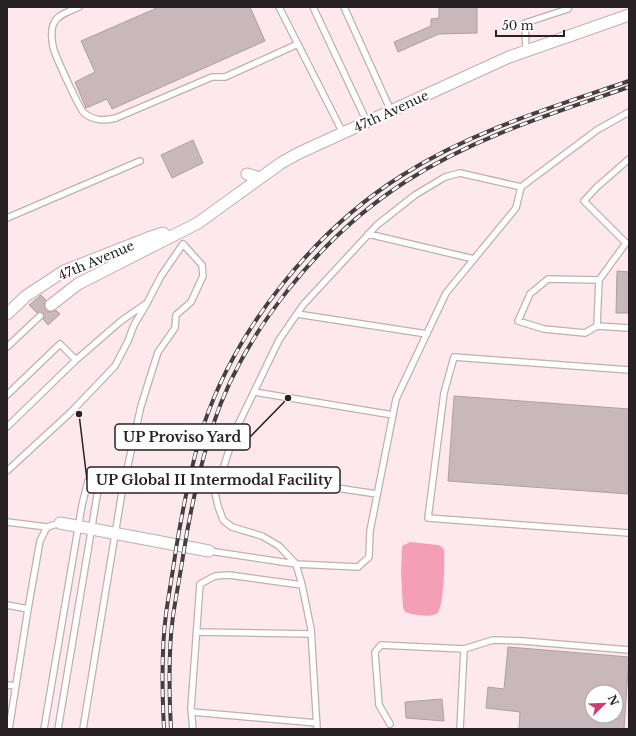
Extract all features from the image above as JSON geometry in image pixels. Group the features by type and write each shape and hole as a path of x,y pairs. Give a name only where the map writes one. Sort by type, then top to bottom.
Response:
{"street":[{"name":"47th Avenue","path":"51,305 78,284 176,239 214,213 281,163 509,57 629,15"},
{"path":"247,174 260,178"},
{"name":"47th Avenue","path":"7,314 26,296 64,271 163,233 176,239"},
{"path":"60,523 209,551"}],"lane":[{"path":"79,7 58,17 53,23 52,30 54,52 83,112 97,120 116,118 212,77 225,77 298,44"},
{"path":"280,7 343,133"},
{"path":"313,7 367,122"},
{"path":"344,7 391,111"},
{"path":"526,50 524,23 568,9 569,7"},
{"path":"209,551 296,564 358,567 368,557 370,531 396,398 446,293 516,208 521,187 597,130 629,112"},
{"path":"597,326 599,280 627,243 584,201 597,187 629,159"},
{"path":"7,218 140,161"},
{"path":"192,712 317,726 311,634 302,585 296,564 279,546 262,536 232,527 223,520 215,493 236,429 279,340 303,305 377,225 415,196 445,177 460,173 521,187"},
{"path":"368,234 474,259"},
{"path":"7,472 71,412 114,366 128,342 134,325 161,276 176,239 202,265 203,276 191,302 176,315 174,328 158,352 141,406 122,492 83,729"},
{"path":"599,280 548,279 530,294 518,321 544,329 585,333 597,326 629,328"},
{"path":"7,427 76,360 121,321 147,303"},
{"path":"297,314 427,334"},
{"path":"7,347 40,316"},
{"path":"7,395 60,344 76,360"},
{"path":"629,370 454,357 444,394 428,518 629,532"},
{"path":"254,392 393,415"},
{"path":"222,471 377,494"},
{"path":"44,729 78,526 88,481 99,484 58,729"},
{"path":"7,522 47,527 60,523"},
{"path":"9,729 40,540 47,527"},
{"path":"193,729 192,712 200,584 215,576 228,575 302,585"},
{"path":"7,605 28,608"},
{"path":"197,632 311,634"},
{"path":"390,724 379,704 374,652 381,645 464,649 492,640 523,641 629,650"},
{"path":"460,729 464,649"},
{"path":"7,685 16,686"}],"shaded area":[{"path":"7,7 629,7 629,729 7,729"},
{"path":"410,542 439,545 444,549 442,600 438,613 435,615 422,616 412,614 405,612 403,608 401,573 402,546"}],"building":[{"path":"159,7 250,7 265,41 112,109 107,99 86,108 75,82 95,72 81,41"},
{"path":"439,7 477,7 477,33 439,34 398,52 394,42 431,26 431,19 439,18"},
{"path":"193,140 203,163 172,178 161,155"},
{"path":"617,271 629,272 629,313 616,313"},
{"path":"41,295 46,300 44,306 46,310 52,312 56,310 60,314 48,325 43,319 43,313 37,313 29,305"},
{"path":"454,396 629,409 629,494 448,481"},
{"path":"508,647 629,657 624,729 519,729 520,712 486,708 488,687 504,689"},
{"path":"442,699 444,721 406,718 405,702"}],"railway":[{"path":"164,729 162,672 164,628 179,533 191,470 199,439 218,388 258,317 283,284 310,253 339,224 369,198 401,176 455,146 484,133 541,111 629,81"},
{"path":"171,729 169,672 171,630 195,491 212,428 225,392 243,357 264,323 288,290 315,259 344,230 374,204 405,182 432,166 486,139 542,117 629,87"}],"place":[{"name":"UP Proviso Yard","path":"288,398"},
{"name":"UP Global II Intermodal Facility","path":"79,414"}]}
